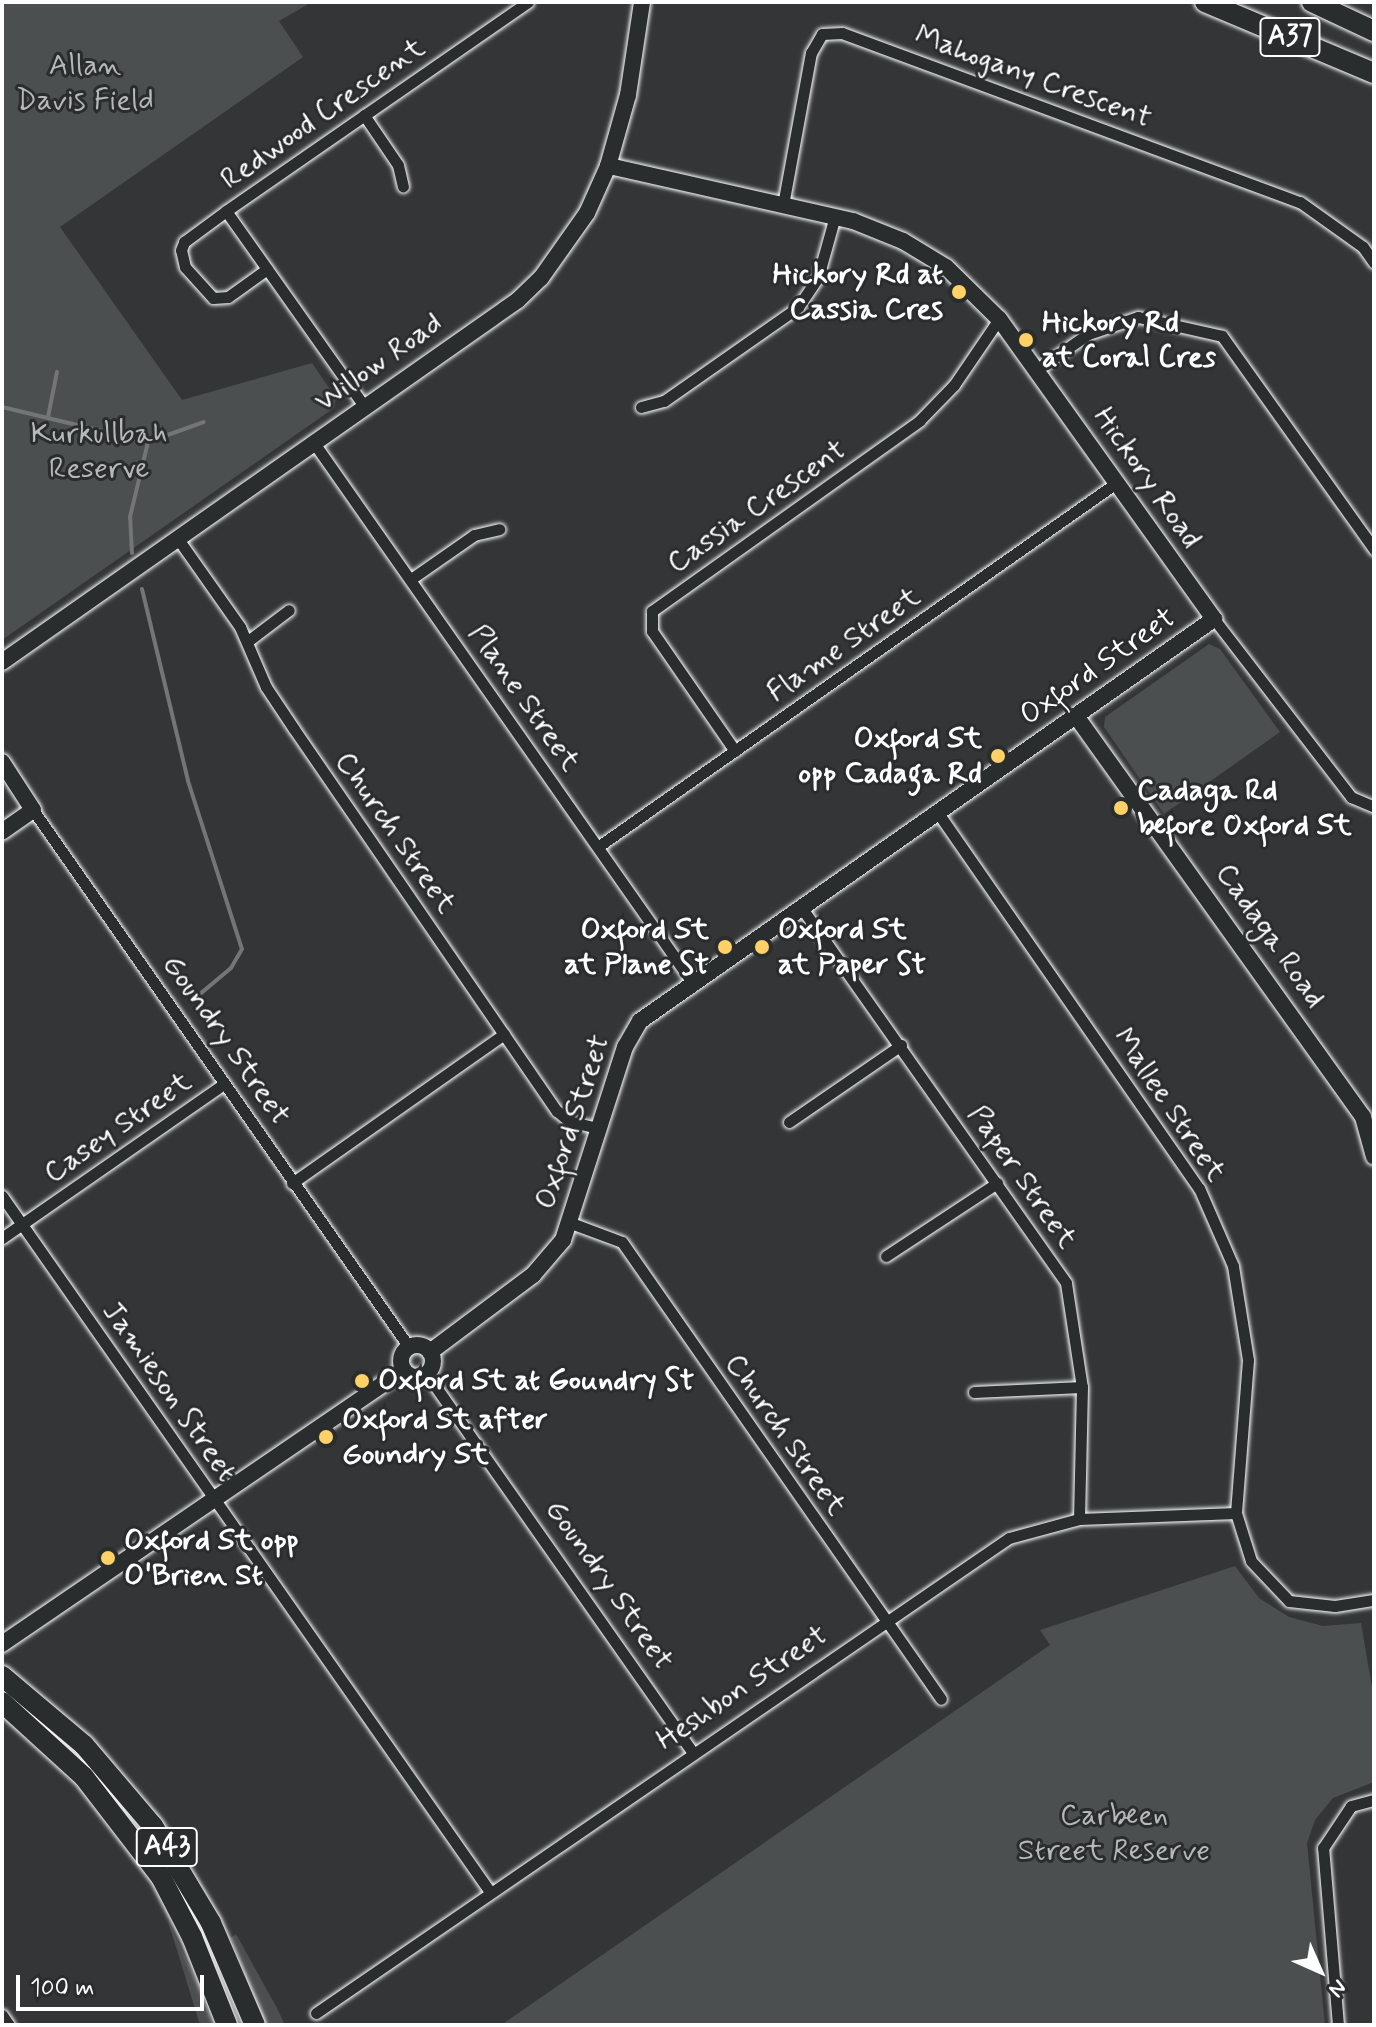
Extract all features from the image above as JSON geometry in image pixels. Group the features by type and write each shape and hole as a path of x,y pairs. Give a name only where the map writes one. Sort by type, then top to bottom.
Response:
{"highway":[{"name":"A37","path":"1205,2 1374,73"},
{"name":"A37","path":"1312,2 1374,31"},
{"name":"A43","path":"2,1676 84,1745 153,1826 211,1923 255,2025"},
{"name":"A43","path":"2,1702 84,1777 161,1877 192,1937 227,2025"}],"street":[{"name":"Redwood Crescent","path":"365,407 226,211 528,2"},
{"name":"Willow Road","path":"2,662 518,300 541,278 587,213 608,166 628,95 642,2"},
{"name":"Mahogany Crescent","path":"783,205 811,53 822,34 842,33 1300,202 1363,247 1374,263"},
{"path":"364,115 398,165 403,186"},
{"name":"Hickory Road","path":"608,166 835,216 931,256 966,283 999,319 1214,619 1351,797 1374,807"},
{"path":"226,211 184,242 181,259 196,283 205,294 222,299 267,269"},
{"path":"641,407 664,401 798,307 818,277 835,216"},
{"path":"1036,370 1088,334 1138,317 1222,336 1374,549"},
{"name":"Cassia Crescent","path":"735,751 652,631 652,611 919,421 954,385 999,319"},
{"name":"Plane Street","path":"314,443 692,982"},
{"name":"Flame Street","path":"599,846 1116,483"},
{"path":"411,579 474,535 499,529"},
{"name":"Church Street","path":"178,539 248,641 266,687 562,1117 598,1128"},
{"path":"248,641 289,610"},
{"name":"Oxford Street","path":"430,1352 545,1265 571,1223 598,1128 631,1032 692,982 1214,619"},
{"name":"Cadaga Road","path":"1076,716 1363,1117 1374,1157"},
{"name":"Goundry Street","path":"2,762 222,1085 409,1347"},
{"path":"2,832 33,810"},
{"name":"Mallee Street","path":"938,813 1199,1188 1233,1266 1248,1360 1236,1513 1251,1561 1289,1601 1335,1606 1374,1600"},
{"name":"Paper Street","path":"801,907 1066,1283 1082,1387 1079,1519"},
{"path":"292,1183 504,1034"},
{"path":"789,1122 901,1045"},
{"name":"Casey Street","path":"2,1238 222,1085"},
{"path":"886,1256 997,1183"},
{"name":"Jamieson Street","path":"2,1196 490,1892"},
{"name":"Church Street","path":"571,1223 622,1242 941,1699"},
{"path":"423,1346 430,1352 433,1361 426,1373 417,1376 404,1370 401,1361 409,1347 423,1346"},
{"path":"2,1644 404,1370"},
{"name":"Goundry Street","path":"426,1373 692,1751"},
{"path":"974,1392 1082,1387"},
{"name":"Heshbon Street","path":"316,2013 883,1620 1009,1538 1079,1519 1236,1513"},
{"path":"1338,2025 1323,1848 1351,1806 1374,1800"},
{"path":"2,2015 9,2025"}],"green space":[{"name":"Kurkullbah Reserve","path":"2,2 312,2 279,21 303,57 60,227 182,400 312,363 336,398 334,408 2,640"},
{"path":"1209,644 1220,649 1280,732 1164,814 1104,727 1105,717"},
{"name":"Carbeen Street Reserve","path":"1235,1566 1259,1598 1289,1617 1323,1626 1361,1623 1374,1699 1374,1782 1333,1798 1315,1820 1307,1843 1325,2025 501,2025 1050,1645 1040,1630"},
{"path":"168,1921 199,1987 213,2025 200,2025"},
{"path":"236,1934 285,2025 264,2025 231,1938"}],"waterway":[{"path":"48,417 57,372"},
{"path":"2,407 148,442 204,422"},
{"path":"132,553 130,517 148,442"},
{"path":"142,589 188,781 242,949 231,968 194,999"}],"place":[{"name":"Hickory Rd at Cassia Cres","path":"959,292"},
{"name":"Hickory Rd at Coral Cres","path":"1026,340"},
{"name":"Oxford St opp Cadaga Rd","path":"998,756"},
{"name":"Cadaga Rd before Oxford St","path":"1121,808"},
{"name":"Oxford St at Plane St","path":"725,947"},
{"name":"Oxford St at Paper St","path":"762,947"},
{"name":"Oxford St at Goundry St","path":"362,1381"},
{"name":"Oxford St after Goundry St","path":"326,1437"},
{"name":"Oxford St opp O'Brien St","path":"108,1558"}],"park label":[{"name":"Allan Davis Field","path":"85,83"}]}
